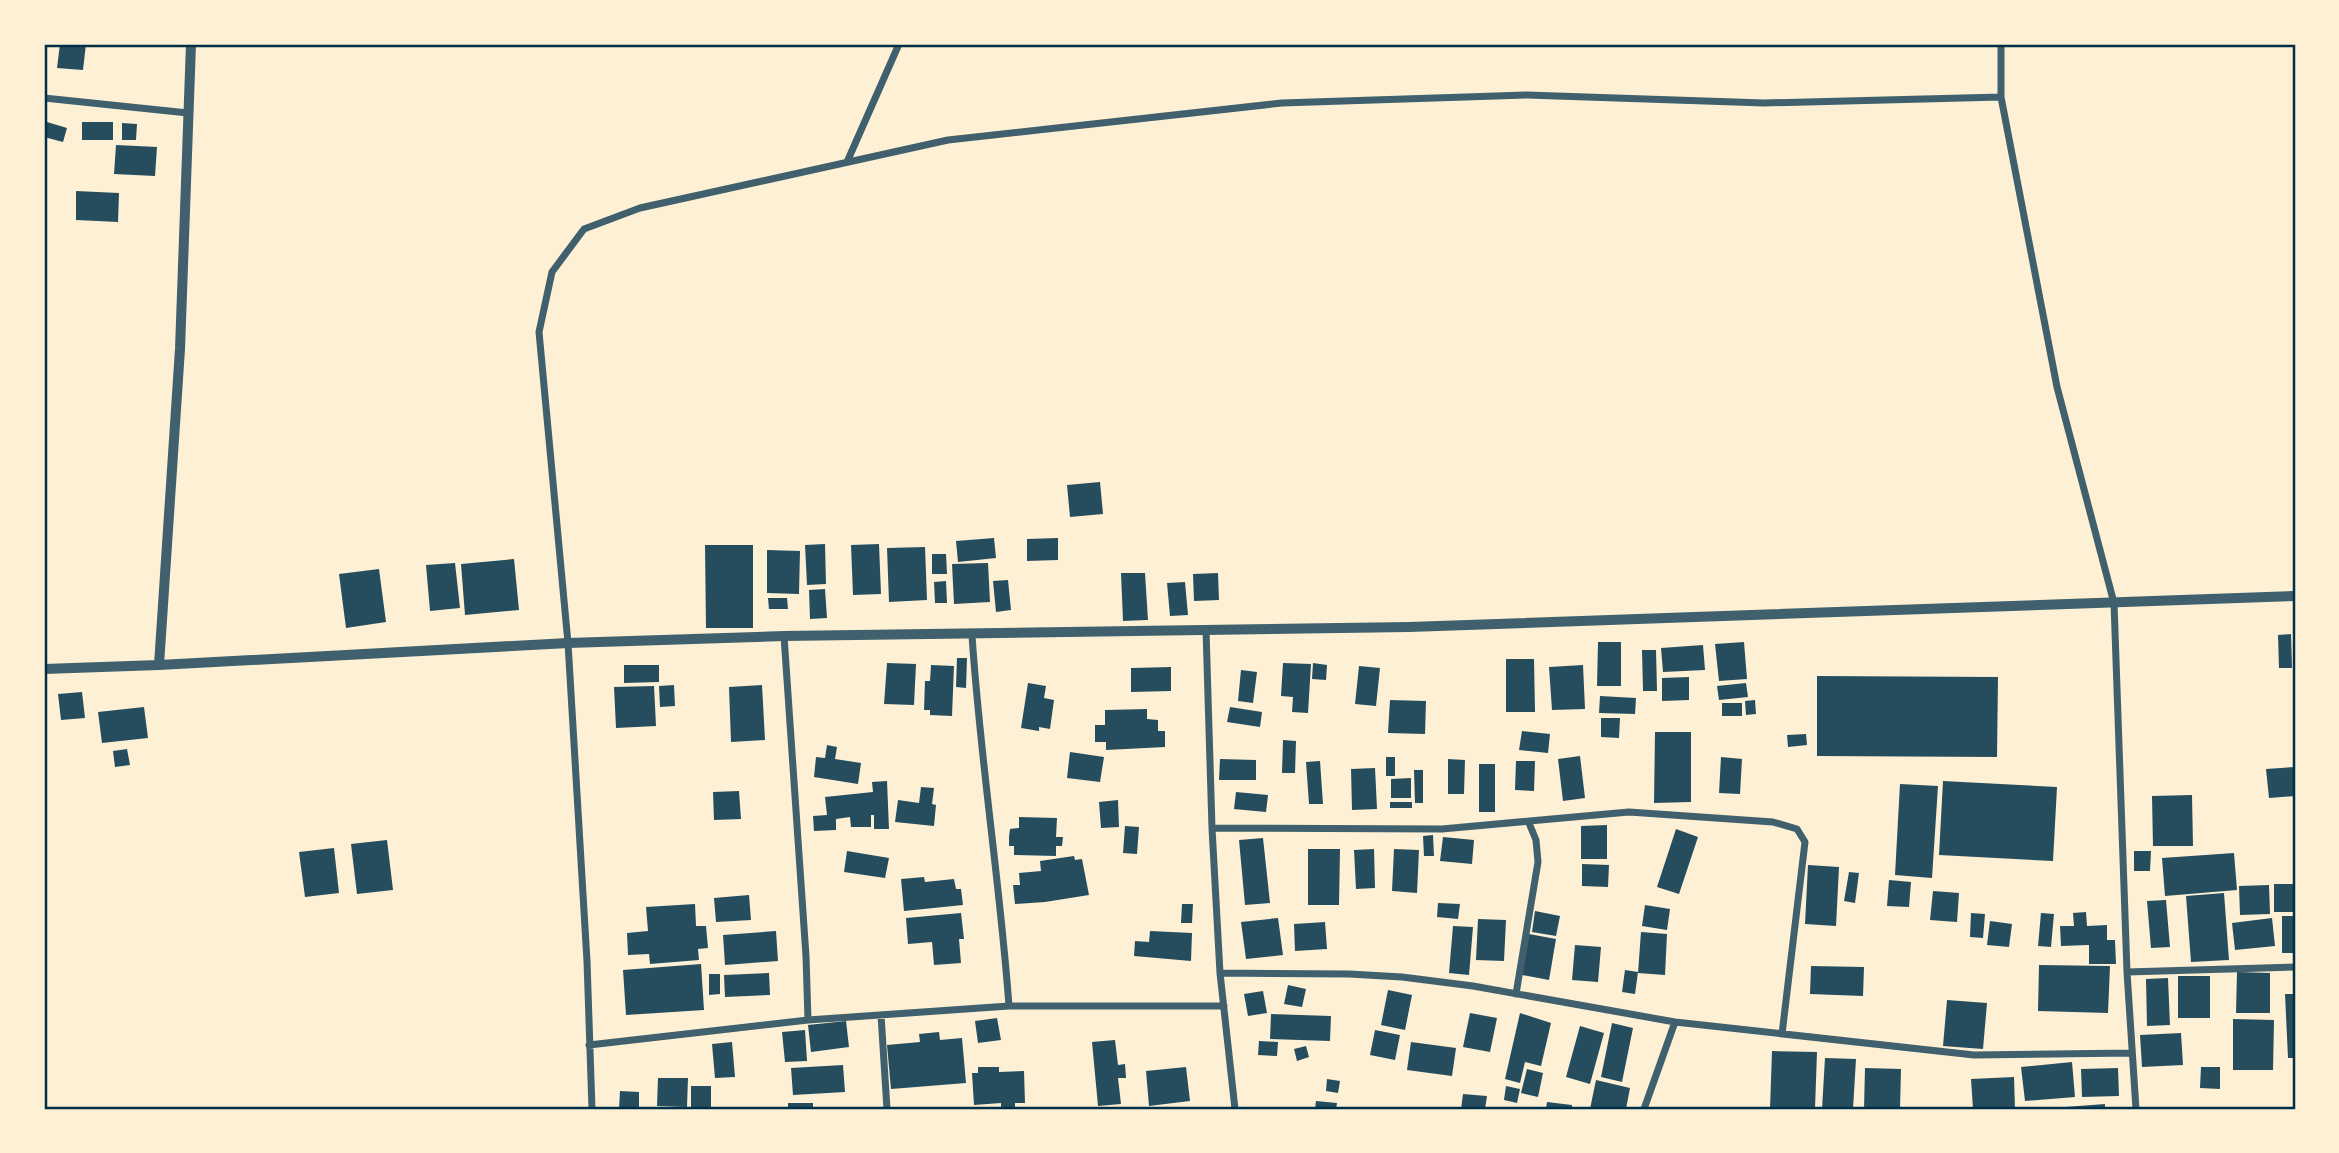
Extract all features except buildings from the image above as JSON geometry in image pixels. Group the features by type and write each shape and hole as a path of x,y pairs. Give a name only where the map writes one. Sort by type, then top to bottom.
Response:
{"street":[{"path":"159,665 180,349 191,44"},
{"path":"847,162 900,44"},
{"path":"2001,44 2001,97 2057,387 2114,603 2127,972 2136,1109"},
{"path":"592,1109 579,811 568,643 539,332 552,272 584,229 640,208 948,140 1282,103 1527,95 1764,103 2001,97"},
{"path":"44,98 188,113"},
{"path":"44,669 568,643 784,636 1409,627 2295,596"},
{"path":"1206,630 1220,973 1235,1109"},
{"path":"972,635 1009,1006"},
{"path":"784,636 808,1020"},
{"path":"1212,828 1442,829 1629,812 1773,822 1797,829 1805,842 1782,1034"},
{"path":"1516,994 1538,862 1536,840 1529,823"},
{"path":"2127,972 2295,967"},
{"path":"1220,973 1402,977 1675,1022 1974,1055 2132,1053"},
{"path":"589,1045 808,1020 1009,1006 1224,1006"},
{"path":"881,1015 887,1109"},
{"path":"1644,1109 1675,1022"}]}
